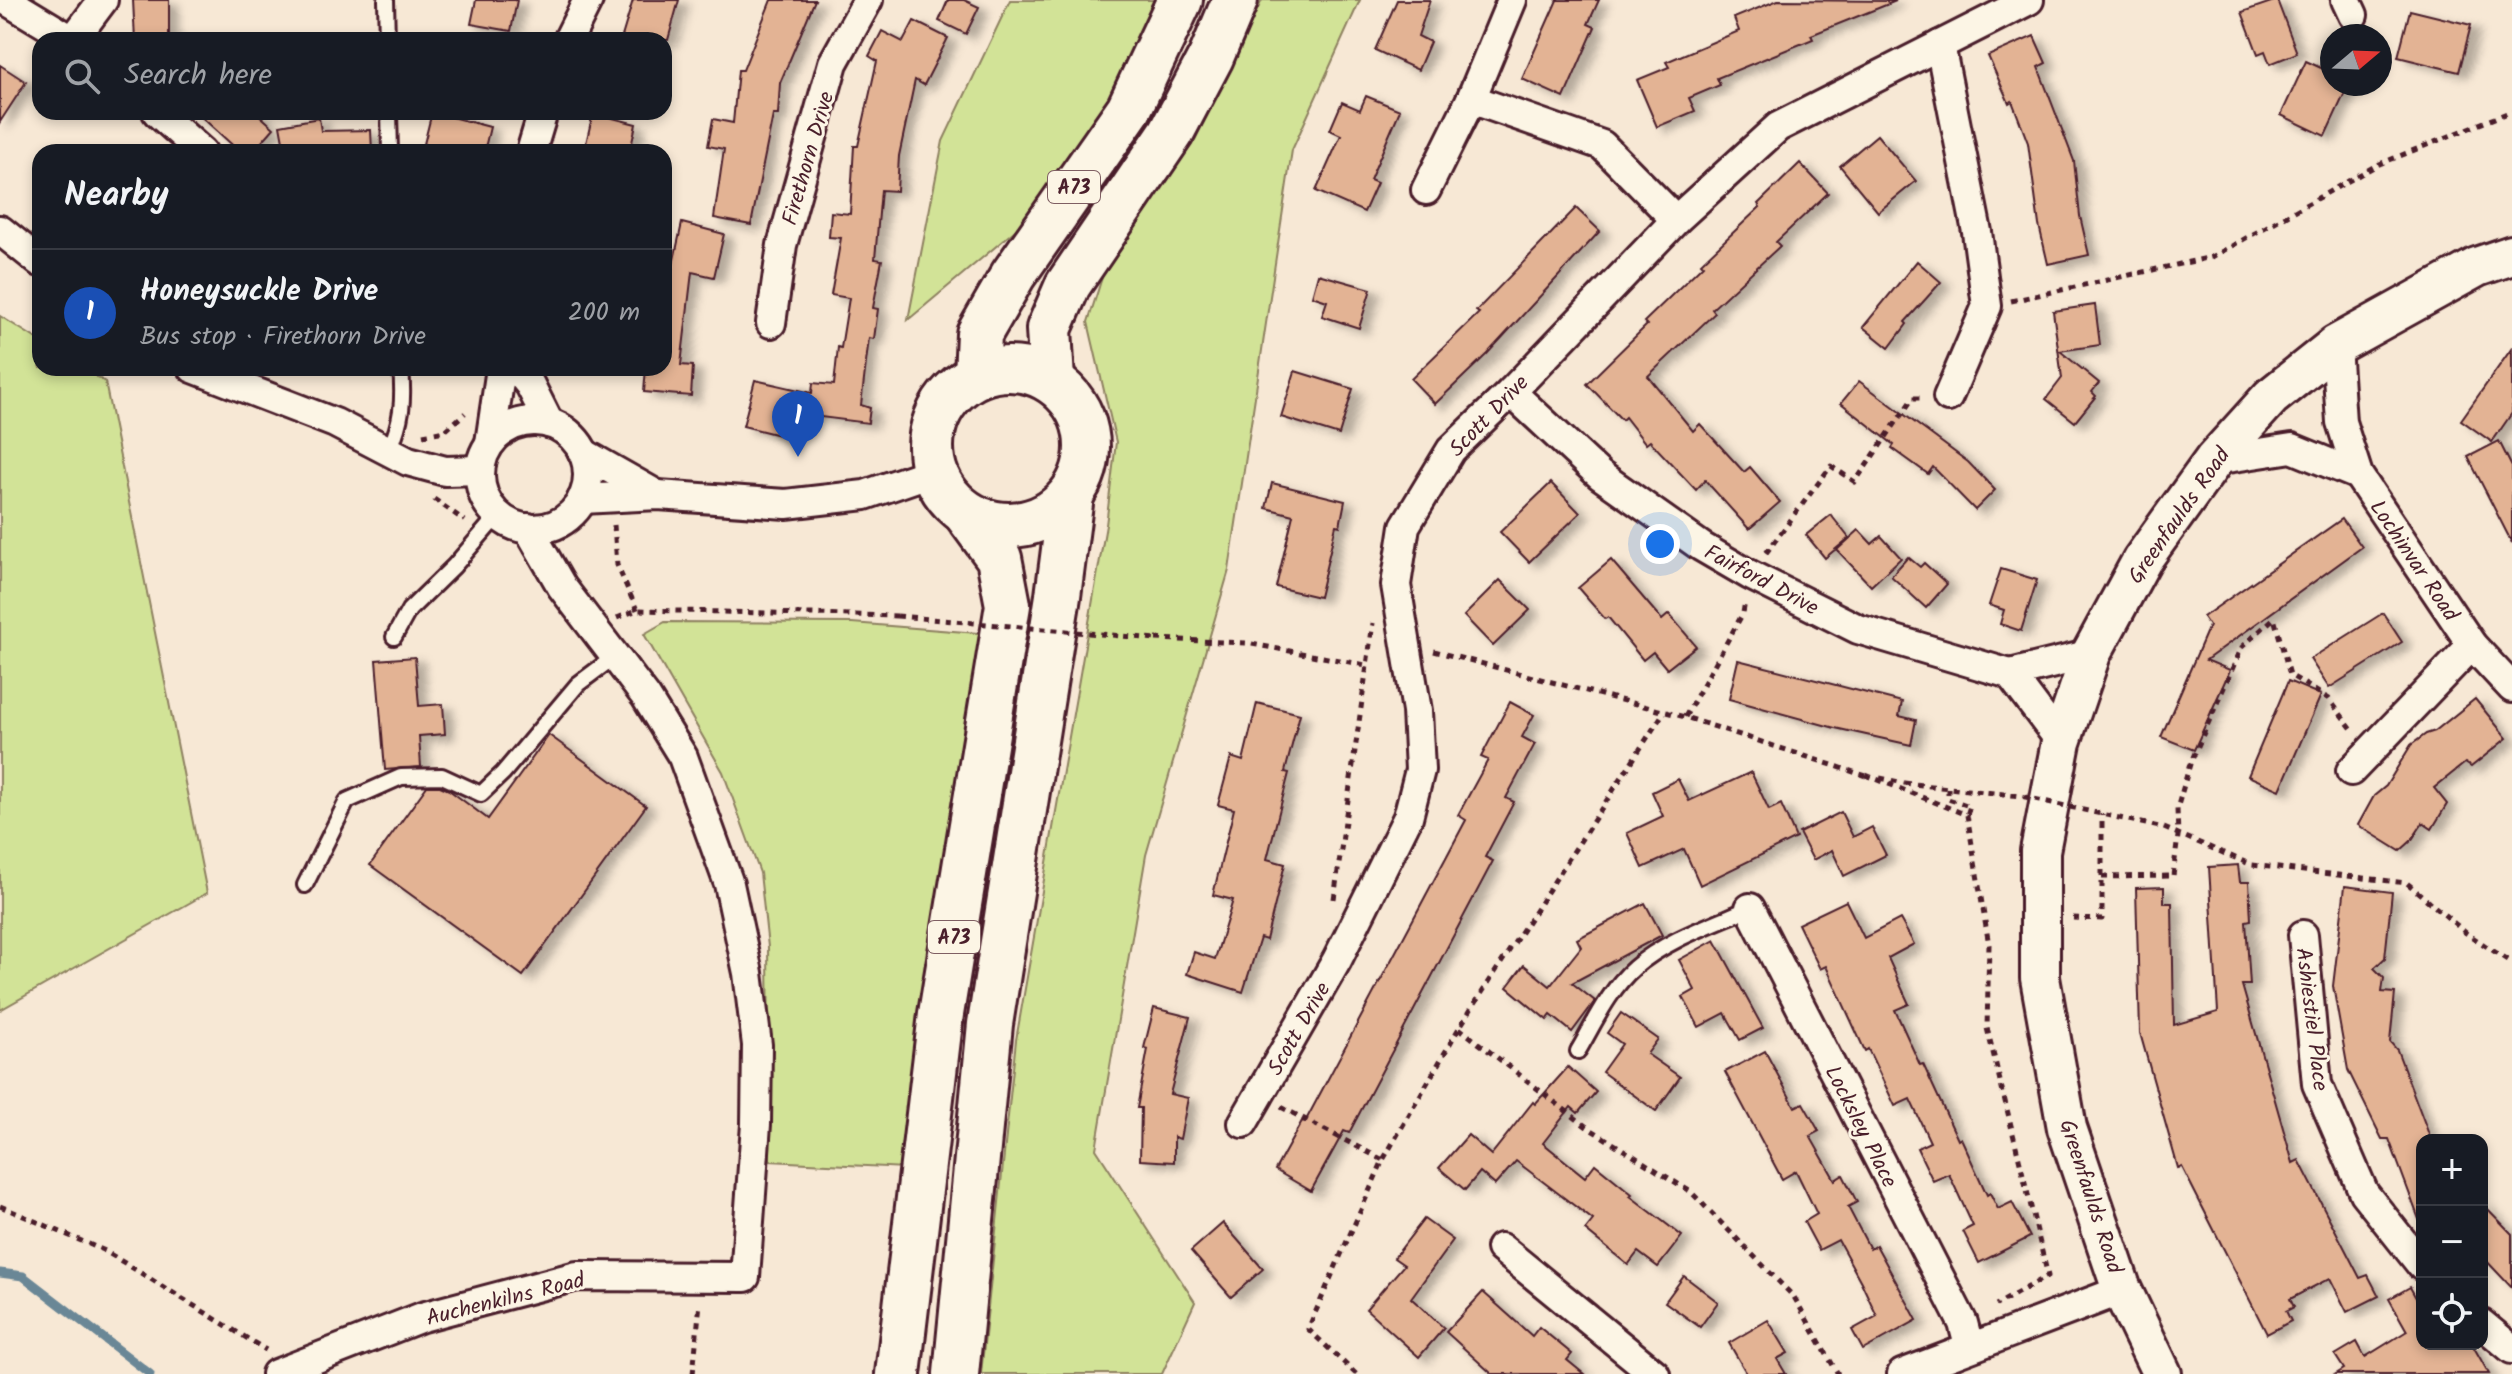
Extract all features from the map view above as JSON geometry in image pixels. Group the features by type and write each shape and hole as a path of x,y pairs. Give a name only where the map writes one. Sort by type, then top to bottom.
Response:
{"main road":[{"name":"A73","path":"977,375 979,334 1013,275 1129,109 1180,0"},
{"name":"A73","path":"956,1374 990,1024 1071,496 1082,477 1088,455 1087,434 1080,413 1068,395 1052,381 1049,329 1068,285 1171,133 1211,57 1235,0"},
{"path":"934,471 930,448 933,426 943,405 958,387 977,375 1002,368 1028,370 1052,381"},
{"name":"A73","path":"898,1374 941,1014 1008,605 999,558 966,513 946,495 934,471"},
{"path":"966,513 987,523 1010,526 1033,522 1054,512 1071,496"}],"street":[{"path":"6,0 60,32"},
{"path":"79,32 103,0"},
{"path":"572,32 588,0"},
{"name":"Firethorn Drive","path":"771,323 782,245 833,63 868,0"},
{"path":"1426,190 1471,99 1512,0"},
{"name":"Scott Drive","path":"1243,1123 1337,960 1408,817 1420,770 1417,711 1396,585 1405,526 1451,450 1676,220 1778,127 2029,0"},
{"path":"1940,45 1977,232 1987,306 1948,397"},
{"path":"1471,99 1602,145 1676,220"},
{"path":"166,120 193,144"},
{"path":"533,144 541,120"},
{"path":"0,230 32,256"},
{"name":"Greenfaulds Road","path":"2162,1374 2122,1290 2067,1128 2040,978 2040,851 2061,742 2091,654 2142,560 2214,460 2271,397 2336,345 2477,267 2512,255"},
{"name":"Lochinvar Road","path":"2336,345 2341,422 2358,475 2472,645 2512,688"},
{"path":"214,376 335,423 408,461 445,471 480,470"},
{"path":"490,443 500,376"},
{"path":"523,376 549,423"},
{"name":"Fairford Drive","path":"1511,392 1600,475 1702,547 1750,575 1858,629 2010,674"},
{"path":"532,421 563,429 583,453 587,469 587,484 573,512 560,522 544,528 512,524 498,515 487,502 481,487 480,470 490,443 502,431 516,424 532,421"},
{"name":"Lochinvar Road","path":"2214,460 2292,448 2358,475"},
{"path":"583,453 658,495"},
{"path":"582,499 658,495 786,504 865,495 934,471"},
{"path":"528,528 562,587 614,657"},
{"name":"Lochinvar Road","path":"2360,761 2472,645"},
{"path":"2061,742 2010,674 2091,654"},
{"name":"Auchenkilns Road","path":"285,1370 422,1317 577,1276 745,1277 756,1124 757,1045 748,973 732,899 683,757 646,697 614,657"},
{"name":"Locksley Place","path":"1750,908 1966,1335"},
{"name":"Ashiestiel Place","path":"2303,935 2317,1084 2364,1193 2416,1258"},
{"path":"1501,1248 1655,1374"},
{"path":"1902,1374 1966,1335 2122,1290"},
{"path":"2488,1329 2512,1349"}],"lane":[{"path":"386,0 387,32"},
{"path":"389,120 390,144"},
{"path":"389,451 399,427 404,400 402,376"},
{"path":"394,637 409,610 454,566 498,515"},
{"path":"305,885 347,801 401,777 442,776 481,794 503,773 578,684 614,657"},
{"path":"1578,1051 1615,989 1634,968 1689,935 1750,908"}],"path":[{"path":"1987,306 2212,257 2377,165 2512,111"},
{"path":"1685,717 1743,613 1750,575 1831,466 1855,482 1913,398 1948,397"},
{"path":"612,498 617,565 637,610"},
{"path":"591,627 637,610 897,616 1156,639 1246,643 1366,665"},
{"path":"2102,877 2173,876 2178,836 2177,809 2197,749 2242,647 2274,618 2290,675 2329,699 2360,761"},
{"path":"1334,902 1370,639 1406,645 1685,717 1866,775 1967,815"},
{"path":"1356,1374 1348,1372 1308,1329 1383,1160 1459,1028 1664,712"},
{"path":"1866,775 1904,783 2021,796 2164,828 2252,865 2407,883 2466,933 2512,963"},
{"path":"1948,788 1948,799 1970,806 1967,815 1989,945 1987,1028 2048,1276 1966,1335"},
{"path":"2102,814 2102,906"},
{"path":"1459,1028 1587,1127 1691,1192 1794,1297 1838,1374"},
{"path":"1260,1096 1383,1160"},
{"path":"0,1206 105,1251 285,1370"},
{"path":"693,1374 703,1277"}],"green space":[{"path":"1010,0 1167,0 1110,99 1037,212 908,320 943,141"},
{"path":"1262,0 1360,0 1292,150 1229,570 1146,855 1096,1149 1195,1302 1162,1374 981,1374 1016,1040 1106,525 1116,442 1088,322 1105,268 1195,140"},
{"path":"0,316 32,336 32,376 95,376 105,382 207,893 0,1010"},
{"path":"665,622 852,623 990,634 905,1168 770,1161 768,947 760,873 723,772 644,634"}],"building":[{"path":"133,0 169,0 169,32 135,32"},
{"path":"476,0 517,0 511,31 471,24"},
{"path":"633,0 679,0 670,32 623,32"},
{"path":"771,0 815,0 780,83 778,115 773,115 751,225 714,218 724,149 708,146 713,119 733,123 738,70 743,70"},
{"path":"948,0 964,0 979,7 966,34 939,21"},
{"path":"1397,0 1430,0 1418,36 1430,42 1418,70 1375,50"},
{"path":"1557,0 1599,0 1588,24 1595,27 1564,98 1522,79"},
{"path":"1778,0 1896,1 1717,78 1720,85 1689,98 1695,111 1657,127 1637,80 1669,67 1666,62 1739,31 1734,18"},
{"path":"2277,0 2297,53 2270,64 2265,51 2258,54 2242,12"},
{"path":"2410,10 2471,25 2459,72 2398,57"},
{"path":"914,21 948,38 924,85 915,80 899,156 897,191 881,190 875,259 882,260 873,308 878,309 874,339 869,338 861,405 870,408 868,423 789,413 783,436 743,426 755,380 812,393 813,383 834,385 838,347 841,348 849,298 831,295 841,238 829,237 831,212 850,214 854,146 858,146 877,61 869,56 882,31 903,42"},
{"path":"2034,36 2046,63 2038,67 2074,161 2080,216 2089,255 2048,264 2039,225 2028,143 2012,101 2009,103 1988,56"},
{"path":"2306,61 2320,67 2320,96 2343,96 2325,136 2281,115"},
{"path":"0,65 26,82 0,122"},
{"path":"1366,96 1400,110 1370,180 1377,183 1364,212 1316,191 1341,135 1330,130 1342,102 1360,110"},
{"path":"205,120 265,120 274,128 260,144 231,144"},
{"path":"319,120 321,131 371,130 372,144 284,144 280,125"},
{"path":"430,120 463,120 490,127 486,144 424,144"},
{"path":"591,120 620,120 636,124 632,144 586,144"},
{"path":"1877,135 1916,181 1878,212 1840,166"},
{"path":"1800,163 1828,193 1776,242 1780,246 1712,309 1715,313 1648,376 1693,431 1700,424 1744,472 1750,467 1780,502 1749,529 1705,480 1696,490 1650,441 1646,444 1625,417 1622,420 1587,384"},
{"path":"1576,208 1600,231 1487,354 1435,404 1411,379 1479,313 1476,311"},
{"path":"682,223 724,234 714,277 692,272 681,365 693,366 691,396 644,392 645,376 672,376 672,269"},
{"path":"1917,261 1941,282 1905,322 1907,324 1889,348 1863,327"},
{"path":"1318,274 1371,289 1359,328 1322,316 1327,301 1312,296"},
{"path":"2095,305 2100,345 2060,351 2099,383 2092,392 2096,396 2075,422 2046,399 2062,378 2053,311"},
{"path":"2512,348 2512,413 2492,442 2461,420"},
{"path":"1295,371 1353,389 1339,435 1281,417"},
{"path":"1859,381 1968,462 1995,490 1975,510 1933,467 1928,474 1892,448 1894,445 1841,403"},
{"path":"2499,441 2512,467 2512,543 2468,457"},
{"path":"1272,483 1345,501 1340,526 1336,525 1319,597 1276,587 1293,515 1266,508"},
{"path":"1551,483 1580,513 1529,562 1500,532"},
{"path":"1831,515 1849,538 1825,558 1806,535"},
{"path":"2342,519 2362,547 2206,660 2230,670 2194,750 2161,737 2209,626 2203,617"},
{"path":"1859,530 1872,544 1881,536 1901,558 1871,586 1837,550"},
{"path":"1908,557 1920,567 1924,563 1947,584 1926,608 1891,576"},
{"path":"1611,560 1662,620 1669,614 1696,646 1667,669 1653,652 1643,660 1608,617 1605,619 1578,588"},
{"path":"2001,569 2037,580 2021,631 2000,624 2004,610 1989,605"},
{"path":"1500,580 1530,610 1493,646 1464,616"},
{"path":"2383,613 2402,642 2329,688 2310,659"},
{"path":"415,657 419,706 443,704 445,734 419,736 421,767 385,770 376,660"},
{"path":"1738,660 1902,702 1899,716 1916,720 1911,745 1729,699"},
{"path":"2288,681 2321,695 2280,790 2248,776"},
{"path":"2475,699 2507,738 2471,767 2465,763 2434,788 2447,804 2432,829 2423,823 2400,851 2358,825 2374,796 2386,786 2411,745 2435,731"},
{"path":"1510,702 1534,715 1522,737 1535,744 1506,798 1514,802 1485,857 1493,861 1349,1133 1344,1131 1311,1191 1275,1170 1302,1121 1305,1122 1466,820 1458,815 1488,760 1481,757"},
{"path":"1257,703 1300,714 1267,859 1285,864 1266,940 1260,938 1243,992 1187,974 1194,952 1215,959 1233,900 1213,895 1234,809 1218,805 1231,757 1243,761"},
{"path":"549,735 646,806 523,976 370,865 427,786 449,790 488,819"},
{"path":"1751,772 1769,810 1781,804 1796,838 1700,885 1684,849 1643,868 1627,833 1663,816 1652,792 1678,779 1689,801"},
{"path":"1841,812 1853,837 1872,827 1886,855 1844,876 1832,850 1813,860 1799,833"},
{"path":"2238,865 2240,882 2249,882 2251,920 2246,921 2250,985 2242,985 2293,1163 2299,1160 2360,1278 2368,1275 2379,1296 2347,1312 2330,1278 2290,1299 2294,1307 2286,1311 2291,1321 2267,1334 2182,1167 2178,1168 2140,1033 2136,888 2164,887 2164,903 2172,903 2174,1025 2218,1012 2209,867"},
{"path":"2345,886 2392,892 2385,958 2374,968 2384,978 2382,992 2395,993 2390,1042 2397,1050 2429,1134 2416,1134 2416,1211 2389,1139 2382,1139 2348,1070 2333,986"},
{"path":"1846,901 1864,938 1900,919 1914,944 1888,958 1909,1004 1895,1010 1987,1195 1990,1193 1998,1209 2012,1202 2030,1237 1979,1263 1963,1231 1973,1226 1949,1174 1933,1181 1917,1148 1930,1142 1910,1099 1895,1106 1868,1049 1865,1051 1826,966 1820,969 1798,924"},
{"path":"1645,903 1662,935 1572,983 1595,1001 1572,1032 1551,1015 1547,1020 1507,987 1524,965 1550,986 1581,947 1577,939"},
{"path":"1715,940 1763,1028 1740,1040 1725,1013 1699,1027 1683,997 1695,990 1679,960"},
{"path":"1154,1008 1190,1017 1170,1094 1188,1098 1180,1139 1174,1137 1174,1162 1140,1160 1141,1108 1137,1108 1148,1049 1144,1048"},
{"path":"1621,1013 1658,1039 1647,1054 1680,1077 1656,1111 1602,1072 1622,1044 1607,1033"},
{"path":"1765,1051 1795,1107 1803,1103 1819,1131 1810,1136 1835,1180 1843,1175 1857,1202 1848,1207 1870,1249 1876,1245 1917,1320 1863,1350 1852,1330 1877,1316 1861,1282 1838,1240 1819,1250 1804,1222 1817,1214 1796,1171 1782,1179 1725,1072"},
{"path":"1568,1067 1596,1092 1578,1113 1571,1107 1543,1143 1585,1177 1595,1164 1682,1236 1658,1267 1638,1252 1628,1265 1585,1230 1593,1220 1516,1161 1495,1185 1480,1172 1465,1190 1439,1168 1468,1135 1491,1155 1533,1102 1535,1104"},
{"path":"2488,1209 2512,1234 2512,1288 2488,1262"},
{"path":"1424,1219 1453,1240 1411,1298 1444,1328 1419,1357 1366,1309 1404,1265 1394,1258"},
{"path":"1223,1223 1263,1269 1231,1297 1191,1251"},
{"path":"1684,1276 1718,1302 1700,1327 1665,1302"},
{"path":"2410,1287 2416,1298 2416,1350 2475,1350 2489,1374 2336,1374 2344,1369 2335,1355 2357,1342 2365,1357 2407,1331 2389,1299"},
{"path":"1483,1292 1532,1336 1539,1327 1572,1354 1567,1360 1584,1374 1492,1374 1446,1332"},
{"path":"1768,1320 1788,1353 1777,1359 1786,1374 1747,1374 1729,1343"}],"waterway":[{"path":"0,1273 23,1276 150,1374"}],"place":[{"name":"Honeysuckle Drive","path":"798,457"}]}
